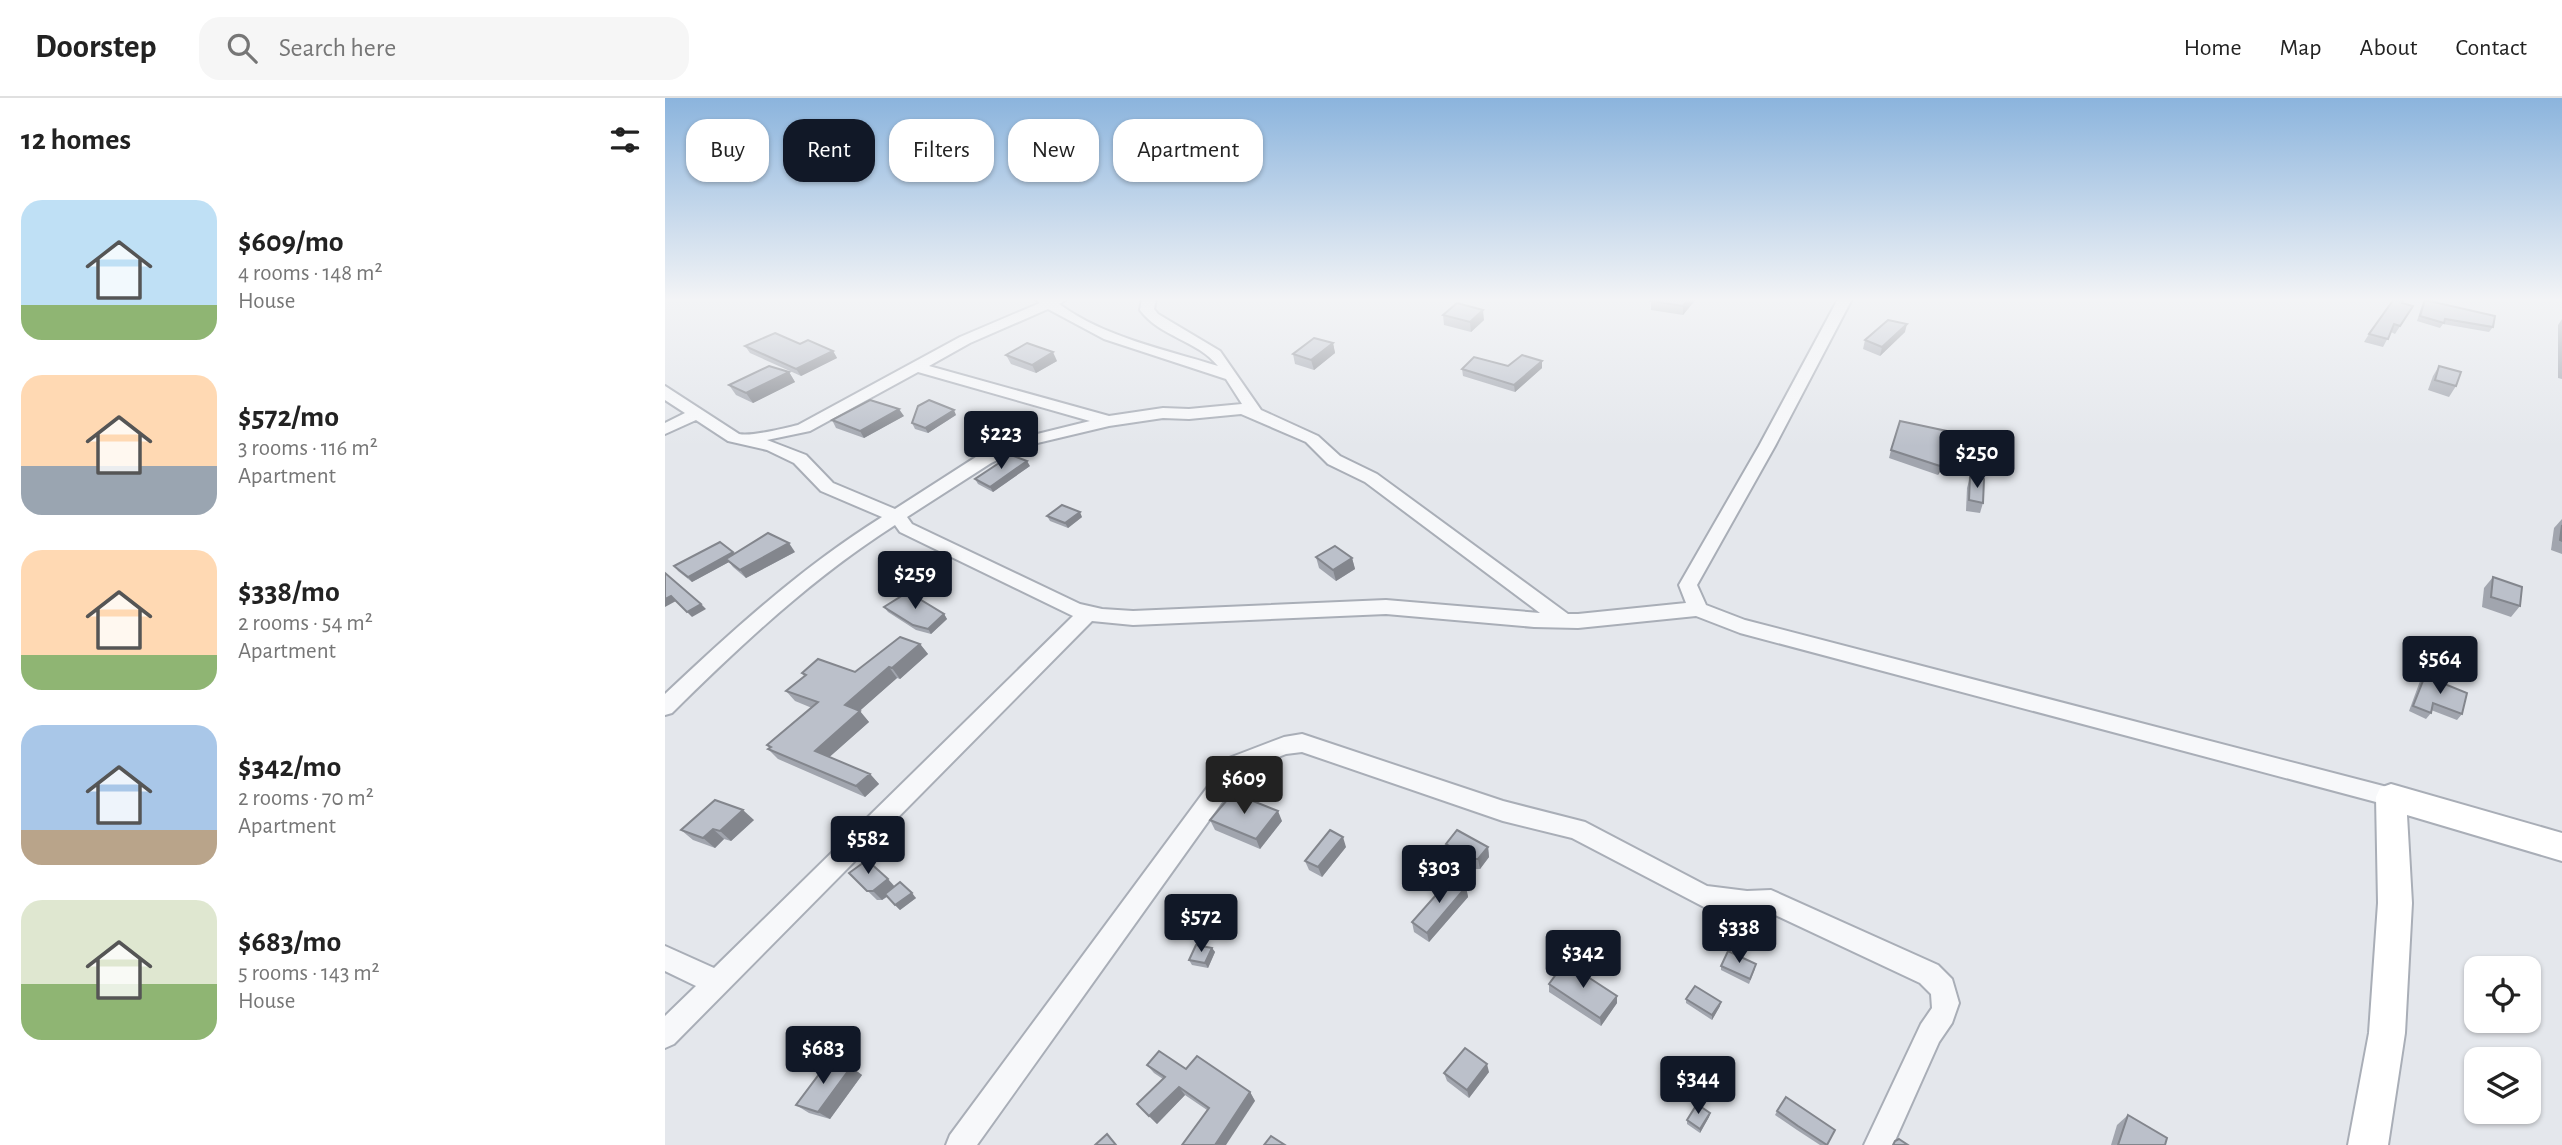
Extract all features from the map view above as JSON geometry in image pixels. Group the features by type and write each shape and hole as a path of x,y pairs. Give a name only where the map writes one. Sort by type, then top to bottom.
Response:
{"street":[{"path":"734,439 786,433 804,428 951,348"},
{"path":"1140,348 1229,375"},
{"path":"1208,348 1217,355 1255,413"},
{"path":"1698,609 1688,584 1819,348"},
{"path":"916,366 1109,421"},
{"path":"665,391 734,439 772,446 800,459 827,487 898,517 906,528 1055,598 1070,610 1133,618 1386,607 1564,621 1698,609 1740,626 2391,797 2562,847"},
{"path":"665,706 747,628 843,550 985,459 1023,442 1109,421 1163,413 1242,410 1255,413 1312,439 1334,460 1371,478 1564,621"},
{"path":"665,429 696,414"},
{"path":"665,1035 1087,614"},
{"path":"960,1145 1237,764 1302,743 1503,811 1577,829 1704,896 1747,902 1771,901 1929,974 1943,988 1947,1003 1930,1033 1878,1145"},
{"path":"2368,1145 2387,1033 2395,903 2391,797"},
{"path":"665,958 717,983"}],"building":[{"path":"749,348 826,348 833,351 796,369"},
{"path":"1018,348 1041,348 1053,352 1032,365 1006,355"},
{"path":"1301,348 1327,348 1311,360 1293,354"},
{"path":"1522,355 1542,361 1514,385 1462,369 1474,357 1508,366"},
{"path":"769,366 789,372 746,393 729,385"},
{"path":"2439,366 2461,372 2456,386 2435,380"},
{"path":"870,400 899,409 860,431 832,420"},
{"path":"929,400 954,410 925,428 912,423 918,406"},
{"path":"1900,421 1961,434 1940,466 1891,450"},
{"path":"1011,455 1027,461 990,487 975,479"},
{"path":"1970,477 1984,479 1983,503 1969,500"},
{"path":"1062,505 1080,512 1065,523 1047,516"},
{"path":"768,533 789,543 740,570 726,559"},
{"path":"720,542 733,552 688,577 674,566"},
{"path":"1335,546 1352,558 1333,570 1316,557"},
{"path":"665,573 701,604 687,612 671,596 665,599"},
{"path":"2493,577 2522,587 2520,606 2491,597"},
{"path":"908,592 944,614 928,629 913,625 884,607"},
{"path":"900,637 920,644 845,705 860,711 815,751 870,774 856,786 768,749 771,747 767,745 818,702 786,691 806,675 802,673 818,659 855,672"},
{"path":"2425,676 2467,693 2462,714 2433,703 2431,713 2413,706"},
{"path":"1233,793 1278,811 1256,839 1210,820"},
{"path":"715,800 743,810 720,831 713,829 703,838 681,830"},
{"path":"1330,830 1343,837 1318,867 1305,861"},
{"path":"1457,830 1488,847 1478,859 1473,859 1446,844"},
{"path":"867,860 888,879 873,891 867,891 849,873"},
{"path":"1451,878 1466,887 1427,933 1412,922"},
{"path":"900,882 912,893 895,905 885,894"},
{"path":"1196,945 1212,948 1205,963 1189,960"},
{"path":"1728,951 1756,964 1750,979 1721,966"},
{"path":"1565,962 1617,996 1600,1018 1549,984"},
{"path":"1695,986 1721,1002 1712,1015 1686,999"},
{"path":"1465,1048 1487,1064 1467,1090 1444,1073"},
{"path":"1159,1051 1186,1069 1197,1056 1250,1092 1215,1145 1182,1145 1209,1108 1179,1087 1149,1116 1137,1104 1165,1077 1147,1065"},
{"path":"829,1061 851,1067 818,1112 796,1105"},
{"path":"1786,1097 1835,1130 1827,1145 1777,1111"},
{"path":"1697,1104 1710,1113 1700,1129 1687,1120"},
{"path":"2128,1115 2167,1138 2165,1145 2118,1145"},
{"path":"1107,1134 1116,1145 1095,1145"},
{"path":"1271,1136 1285,1145 1264,1145"},
{"path":"1899,1139 1908,1145 1893,1145"}]}
